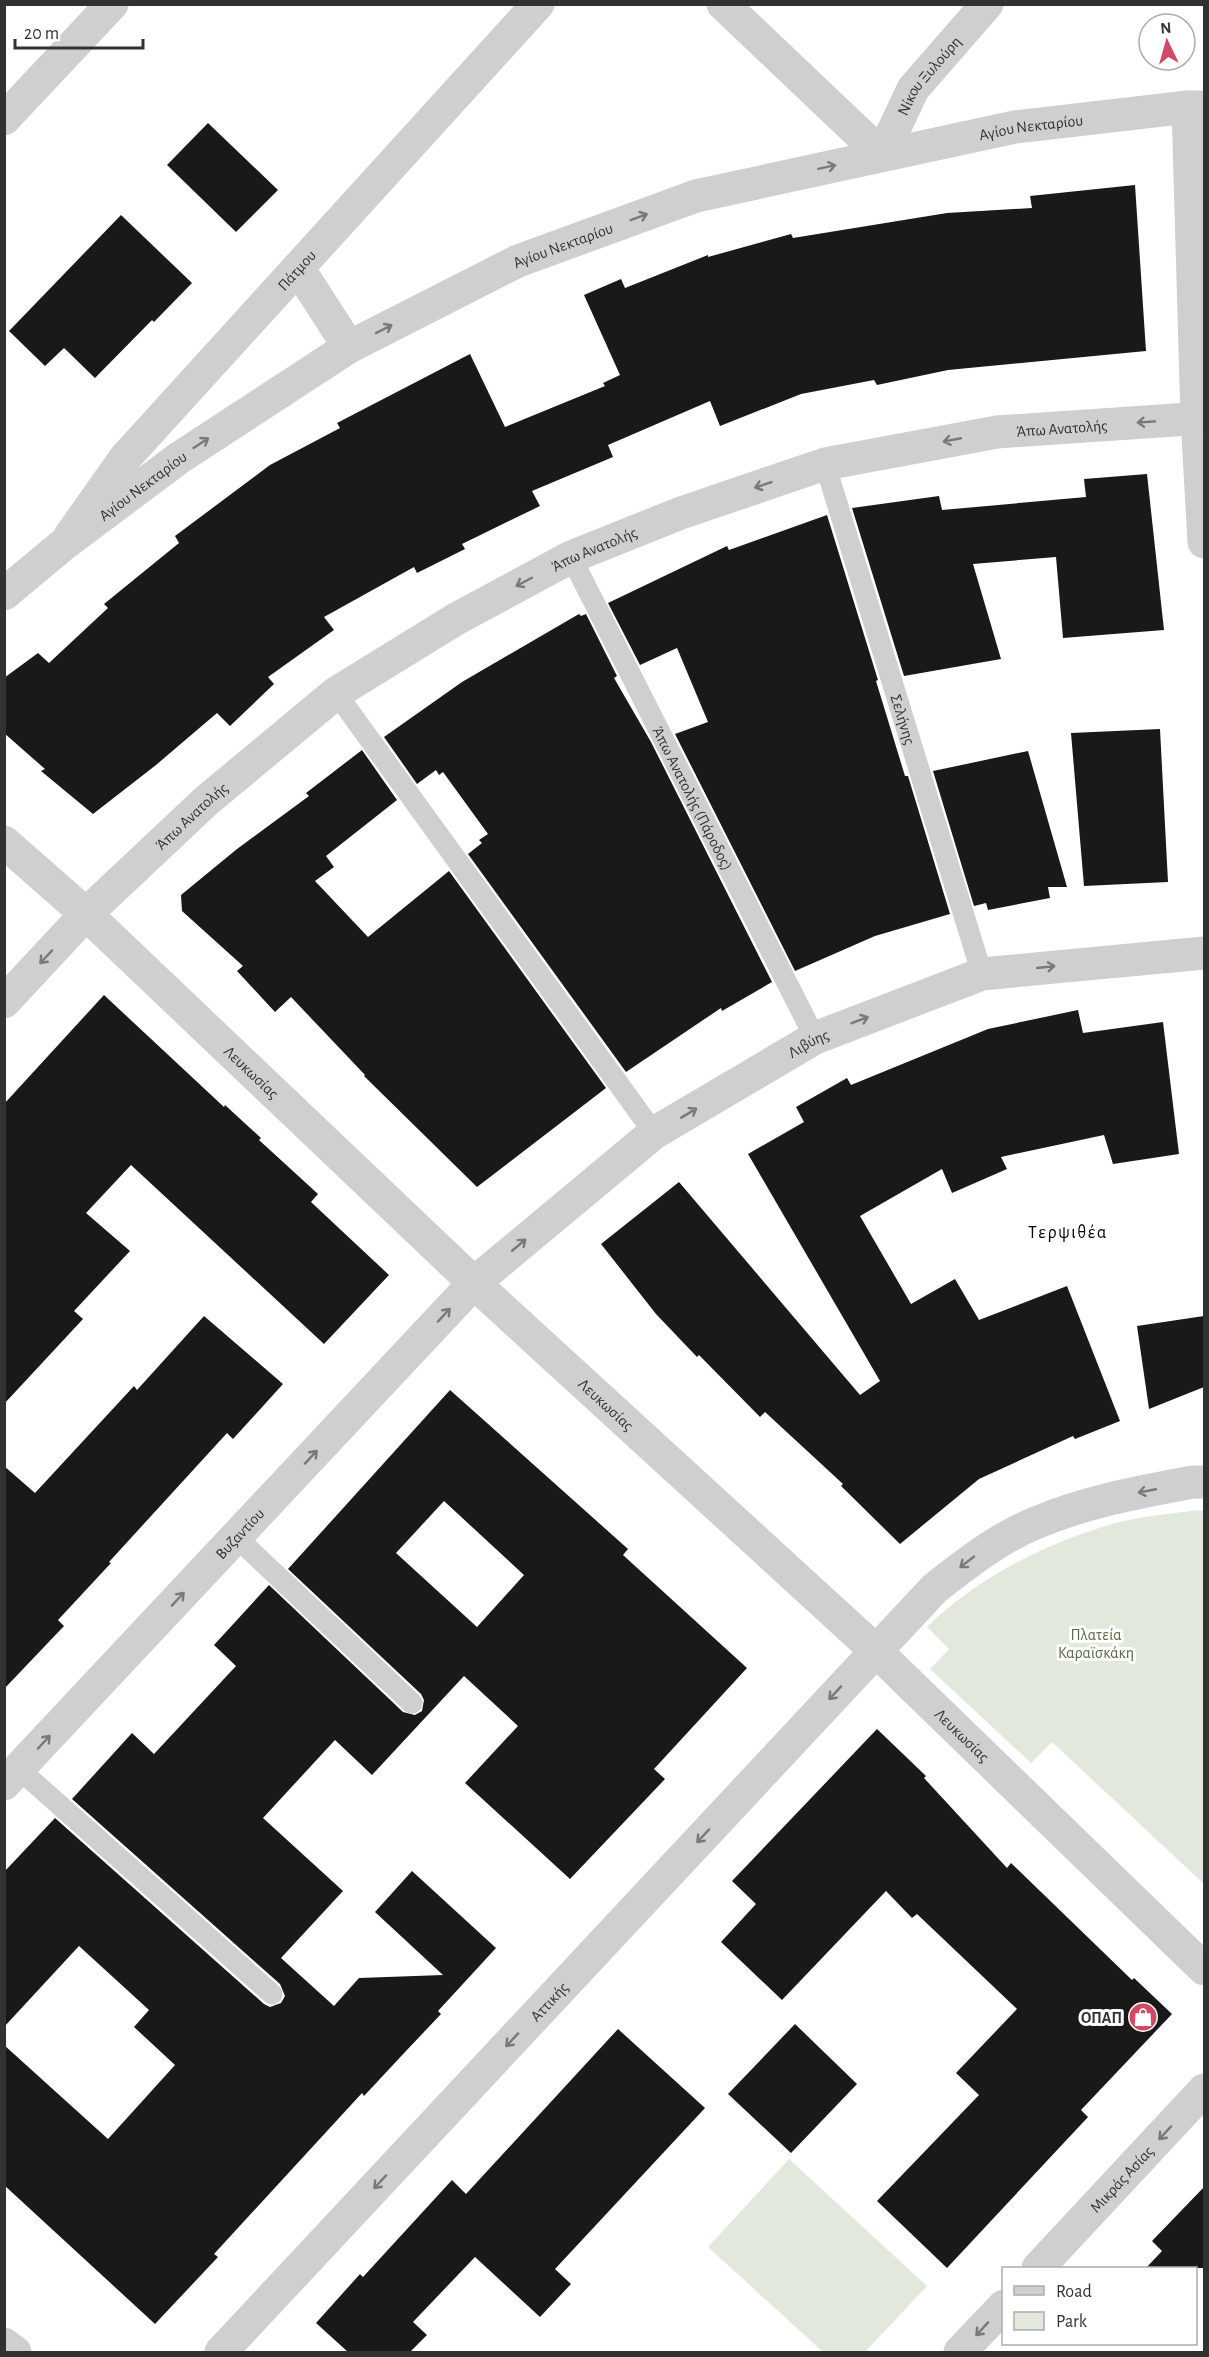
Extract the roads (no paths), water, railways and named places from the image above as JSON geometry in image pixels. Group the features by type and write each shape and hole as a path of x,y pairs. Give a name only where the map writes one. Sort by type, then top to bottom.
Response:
{"street":[{"path":"4,120 112,4"},
{"name":"Πάτμου","path":"64,544 125,458 538,4"},
{"path":"723,4 882,155"},
{"name":"Νίκου Ξυλούρη","path":"882,155 913,88 987,4"},
{"path":"1196,107 1204,542"},
{"name":"Αγίου Νεκταρίου","path":"4,594 64,544 179,458 350,347 518,261 696,196 1015,127 1196,107"},
{"path":"298,268 350,347"},
{"name":"Άπω Ανατολής","path":"4,1002 86,914 206,801 336,693 456,619 571,557 681,513 825,464 997,432 1201,418"},
{"name":"Λευκωσίας","path":"4,842 86,914 474,1283 875,1650 1204,1969"},
{"name":"Λιβύης","path":"474,1283 654,1133 815,1038 982,974 1204,953"},
{"name":"Βυζαντίου","path":"12,1777 474,1283"},
{"path":"875,1650 943,1581 975,1556 1038,1522 1114,1497 1204,1482"},
{"name":"Αττικής","path":"221,2352 875,1650"},
{"name":"Μικράς Ασίας","path":"1039,2267 1204,2090"},
{"path":"960,2352 1002,2308"},
{"path":"4,2344 15,2352"}],"lane":[{"name":"Σελήνης","path":"825,464 982,974"},
{"name":"Άπω Ανατολής (Πάροδος)","path":"571,557 815,1038"},
{"path":"336,693 654,1133"},
{"path":"236,1538 412,1703"},
{"path":"12,1777 272,1994"}],"place":[{"name":"ΟΠΑΠ","path":"1143,2017"}],"district":[{"name":"Τερψιθέα","path":"1068,1232"}],"park label":[{"name":"Πλατεία Καραϊσκάκη","path":"1096,1643"}]}
